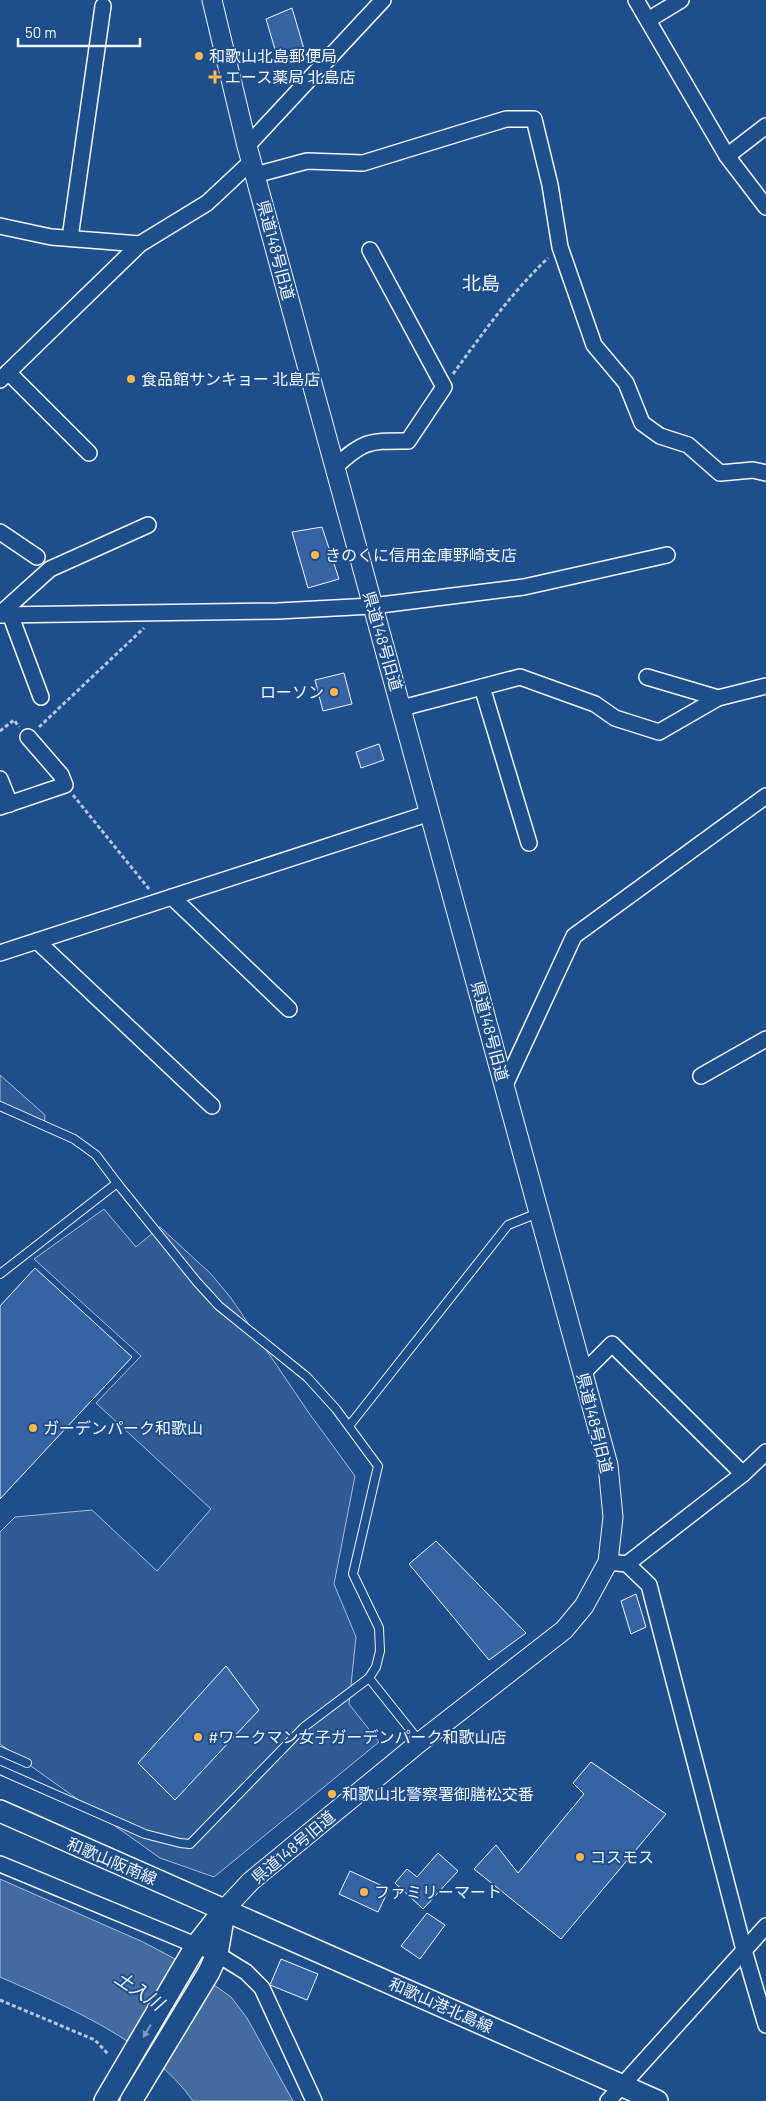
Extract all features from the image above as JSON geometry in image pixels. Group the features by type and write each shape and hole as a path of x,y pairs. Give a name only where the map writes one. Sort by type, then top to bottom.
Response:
{"main road":[{"name":"和歌山阪南線","path":"0,1811 224,1910"},
{"path":"105,2101 119,2058 224,1910"},
{"path":"137,2099 149,2072 213,1963 224,1910"},
{"name":"和歌山港北島線","path":"224,1910 615,2093 657,2101"}],"street":[{"name":"県道148号旧道","path":"212,0 251,161 608,1465 613,1517 608,1562 584,1606 564,1630 420,1742 251,1881 224,1910"},
{"path":"89,453 4,376 140,244 208,203 251,161 383,0"},
{"path":"636,0 727,156 766,206"},
{"path":"648,20 681,0"},
{"path":"70,238 103,6"},
{"path":"251,161 363,163 506,119 534,119 550,185 560,247 594,345 626,383 642,423 660,436 688,445 720,473 753,470 766,473"},
{"path":"727,156 766,126"},
{"path":"2,229 70,238 140,244"},
{"path":"335,467 355,448 366,442 408,441 444,387 370,250"},
{"path":"3,614 50,569 148,526"},
{"path":"0,532 37,557"},
{"path":"3,614 278,611 372,606 524,587 667,554"},
{"path":"3,614 41,697"},
{"path":"647,677 718,698"},
{"path":"402,708 520,678 596,704 615,718 659,732 718,698 766,686"},
{"path":"482,687 530,843"},
{"path":"0,779 5,806 65,785 61,776 28,737"},
{"path":"505,1085 574,936 766,796"},
{"path":"0,953 430,813"},
{"path":"165,899 289,1008"},
{"path":"37,940 212,1106"},
{"path":"701,1076 766,1039"},
{"path":"583,1373 612,1344 743,1474"},
{"path":"627,1564 743,1474 766,1452"},
{"path":"608,1562 627,1564 649,1585 744,1950 766,2025"},
{"path":"0,1864 193,1952 213,1963 246,1972 262,1988 314,2101"},
{"path":"615,2093 766,1926"}],"lane":[{"path":"0,1106 74,1139 96,1155 197,1282 220,1306 307,1377 349,1426 378,1466 353,1574 379,1628 380,1651 376,1667 369,1678 304,1727 190,1844 145,1834 0,1770"},
{"path":"0,1274 117,1183"},
{"path":"349,1426 508,1225 540,1212"},
{"path":"369,1678 420,1742"},
{"path":"0,1752 27,1763"}],"path":[{"path":"444,387 498,311 521,284 560,247"},
{"path":"0,731 14,720 28,737 160,613"},
{"path":"65,785 165,899"},
{"path":"0,2000 95,2040 119,2058"}],"shaded area":[{"path":"0,1075 45,1115 44,1129 0,1111"},
{"path":"104,1209 136,1247 160,1227 211,1274 231,1298 309,1413 355,1476 334,1584 356,1637 349,1704 379,1742 214,1877 160,1858 0,1744 0,1532 15,1517 92,1510 157,1571 211,1509 96,1403 141,1356 34,1259"}],"water":[{"name":"土入川","path":"0,1879 143,1942 183,1963 231,1997 247,2018 293,2101 193,2101 176,2080 155,2061 131,2044 79,2013 0,1977"}],"building":[{"path":"292,8 306,56 279,63 266,19"},
{"name":"きのくに信用金庫野崎支店","path":"322,527 339,579 308,588 292,532"},
{"name":"ローソン","path":"344,673 352,704 323,711 315,680"},
{"path":"379,744 384,760 361,768 356,752"},
{"name":"ガーデンパーク和歌山","path":"35,1268 132,1357 0,1499 0,1306"},
{"path":"436,1541 526,1633 489,1660 409,1564"},
{"path":"636,1594 646,1627 631,1634 621,1601"},
{"name":"#ワークマン女子ガーデンパーク和歌山店","path":"226,1666 259,1710 175,1800 138,1763"},
{"name":"コスモス","path":"591,1762 666,1814 561,1939 474,1869 496,1845 518,1873 584,1794 573,1783"},
{"path":"438,1853 458,1871 423,1909 395,1883 407,1869 417,1877"},
{"name":"ファミリーマート","path":"350,1871 389,1889 378,1912 339,1894"},
{"path":"427,1913 445,1925 420,1959 401,1946"},
{"path":"281,1959 318,1974 307,2000 270,1985"}],"place":[{"name":"和歌山北島郵便局","path":"199,56"},
{"name":"エース薬局 北島店","path":"215,77"},
{"name":"食品館サンキョー 北島店","path":"131,379"},
{"name":"きのくに信用金庫野崎支店","path":"315,555"},
{"name":"ローソン","path":"334,692"},
{"name":"ガーデンパーク和歌山","path":"33,1428"},
{"name":"#ワークマン女子ガーデンパーク和歌山店","path":"198,1737"},
{"name":"和歌山北警察署御膳松交番","path":"332,1794"},
{"name":"コスモス","path":"580,1857"},
{"name":"ファミリーマート","path":"364,1892"}],"district":[{"name":"北島","path":"481,283"}]}
